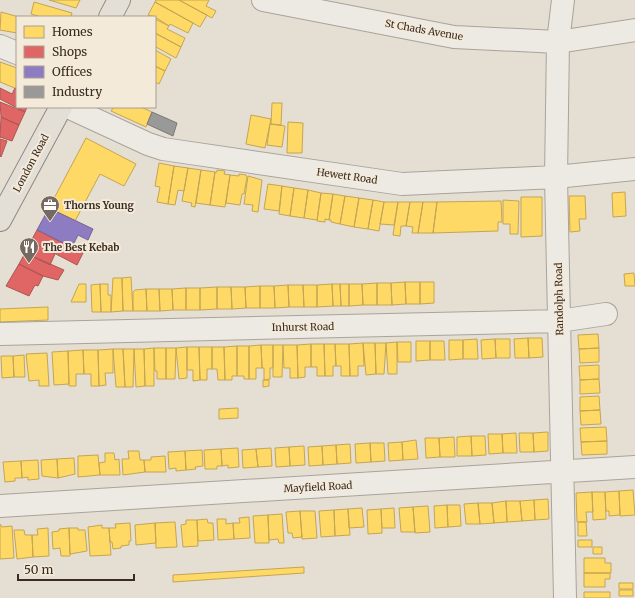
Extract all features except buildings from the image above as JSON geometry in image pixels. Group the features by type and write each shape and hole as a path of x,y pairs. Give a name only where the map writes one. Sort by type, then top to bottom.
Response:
{"main road":[{"path":"111,16 119,0"},
{"name":"London Road","path":"0,220 60,108"}],"street":[{"name":"St Chads Avenue","path":"263,0 454,37 558,42 635,30"},
{"name":"Randolph Road","path":"563,0 558,42 556,177 565,598"},
{"path":"0,46 16,53"},
{"name":"Hewett Road","path":"70,108 148,144 163,149 402,184 556,177 635,169"},
{"name":"Inhurst Road","path":"0,334 559,320 606,314"},
{"name":"Mayfield Road","path":"0,506 635,467"}],"place":[{"name":"Thorns Young","path":"50,222"},
{"name":"The Best Kebab","path":"29,264"}]}
